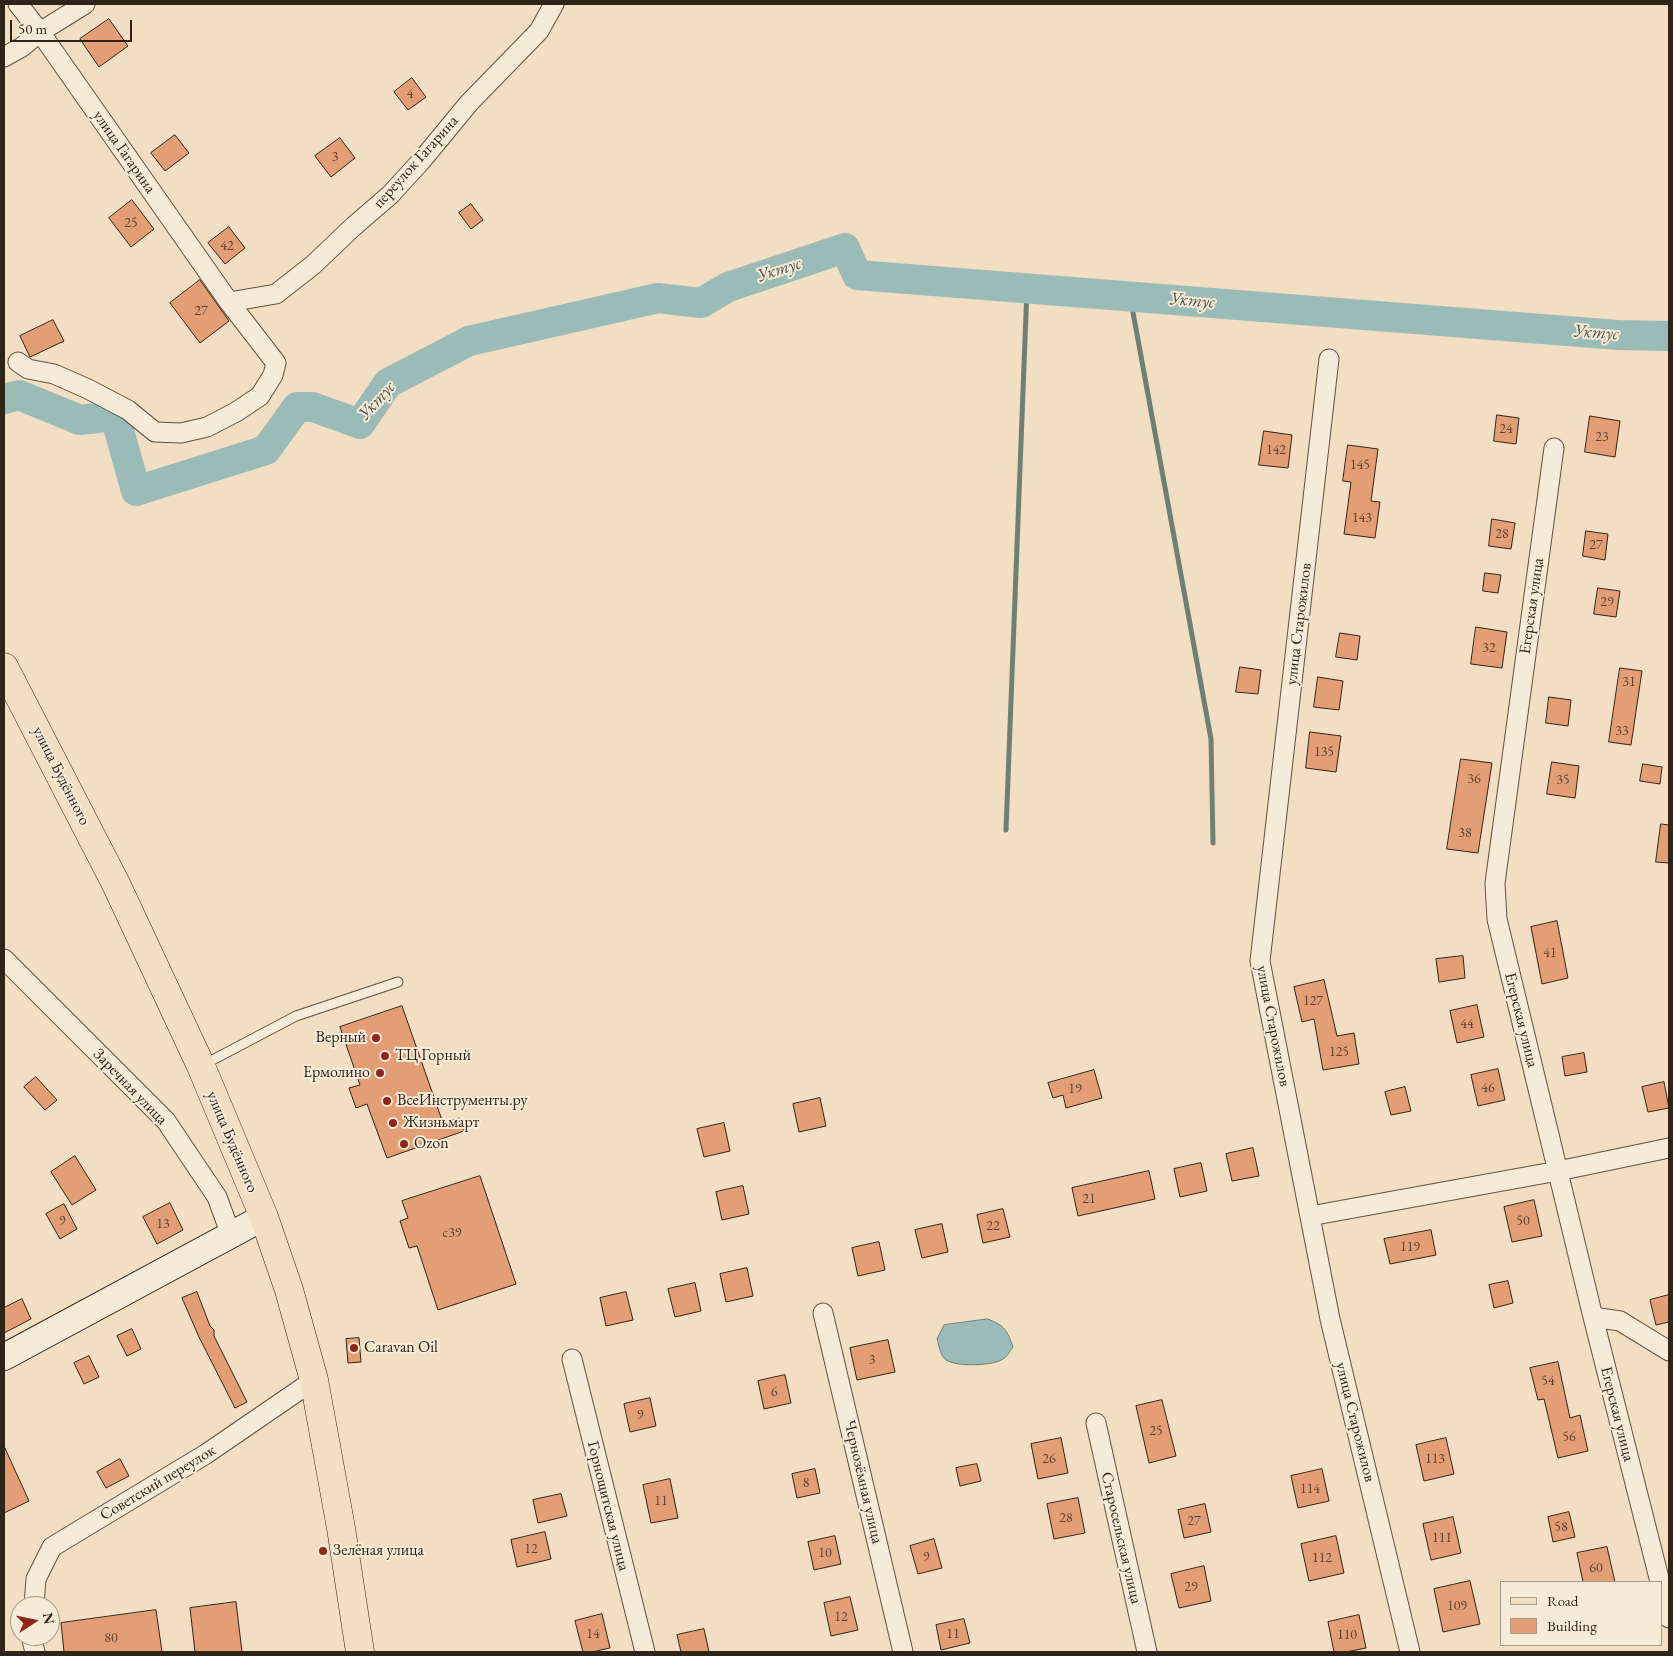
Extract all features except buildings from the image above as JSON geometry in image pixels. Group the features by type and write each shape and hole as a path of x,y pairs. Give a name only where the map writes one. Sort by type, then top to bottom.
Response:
{"main road":[{"name":"улица Будённого","path":"4,667 116,884 201,1066 264,1217 288,1290 314,1380 341,1528 360,1652"}],"street":[{"name":"улица Гагарина","path":"18,4 40,32 229,302 276,363 273,376 260,396 236,412 207,427 182,433 155,432 128,410 88,389 54,374 28,369 18,362"},
{"path":"4,57 85,4"},
{"name":"переулок Гагарина","path":"229,302 276,294 313,266 354,226 390,195 469,104 539,30 554,4"},
{"name":"улица Старожилов","path":"1330,359 1260,961 1330,1319 1410,1652"},
{"name":"Егерская улица","path":"1554,448 1495,883 1497,919 1593,1317 1660,1581"},
{"name":"Заречная улица","path":"4,959 166,1122 217,1197 232,1235"},
{"path":"1310,1216 1558,1171 1669,1148"},
{"path":"4,1357 264,1217"},
{"name":"Чернозёмная улица","path":"823,1312 903,1652"},
{"path":"1593,1317 1620,1321 1669,1351"},
{"name":"Горнощитская улица","path":"572,1360 645,1652"},
{"name":"Советский переулок","path":"35,1596 36,1579 52,1547 206,1454 314,1380"},
{"name":"Старосельская улица","path":"1096,1423 1147,1652"},
{"path":"1663,1592 1669,1618"}],"lane":[{"path":"201,1066 296,1016 398,982"}],"water":[{"path":"988,1319 1002,1326 1009,1336 1013,1347 1004,1358 991,1363 974,1365 958,1364 944,1358 937,1339 944,1325"}],"waterway":[{"name":"Уктус","path":"4,399 19,395 80,420 115,416 136,491 266,450 297,407 313,407 360,424 388,383 469,341 658,298 701,303 728,287 845,248 857,275 1618,335 1669,336"},
{"path":"1006,830 1027,288"},
{"path":"1130,296 1211,739 1213,843"}],"place":[{"name":"Верный","path":"376,1038"},
{"name":"ТЦ Горный","path":"385,1056"},
{"name":"Ермолино","path":"380,1073"},
{"name":"ВсеИнструменты.ру","path":"387,1101"},
{"name":"Жизньмарт","path":"393,1123"},
{"name":"Ozon","path":"404,1144"},
{"name":"Caravan Oil","path":"354,1348"},
{"name":"Зелёная улица","path":"323,1551"}]}
